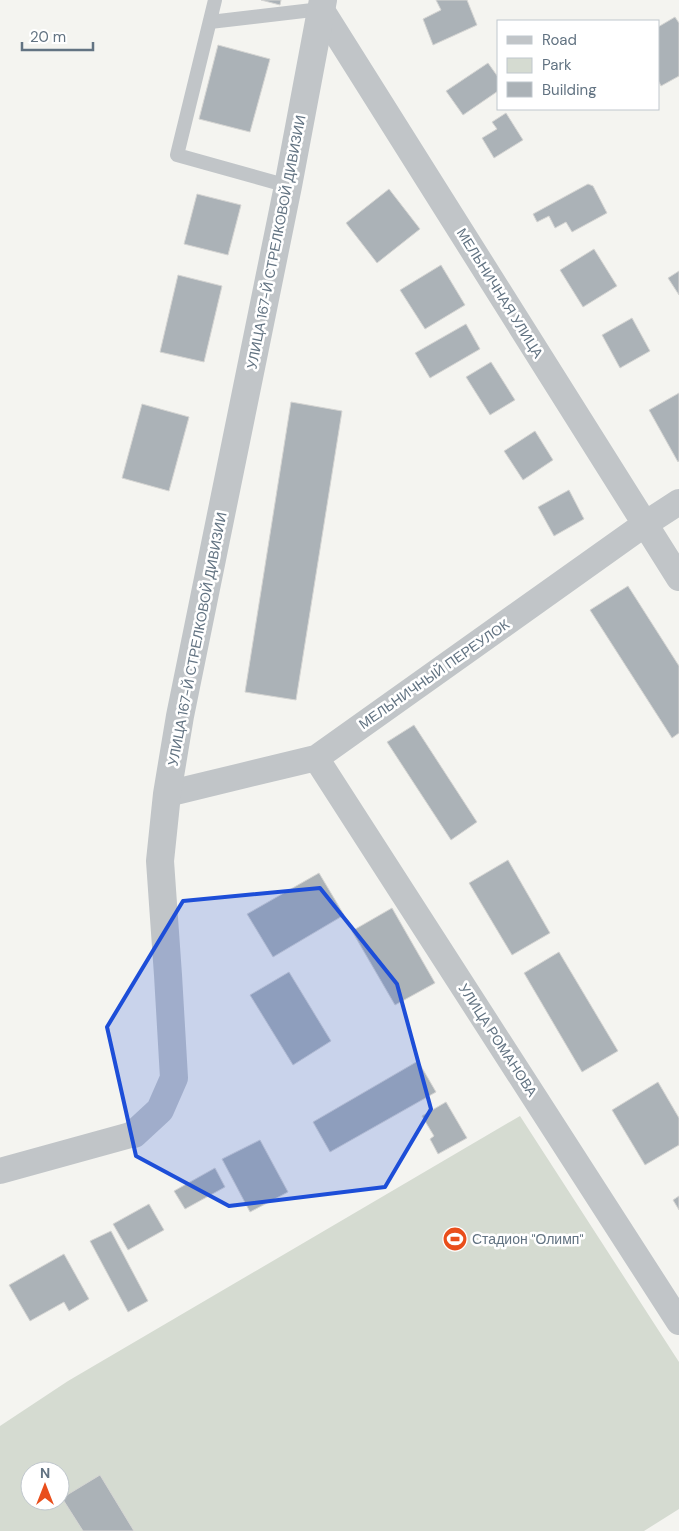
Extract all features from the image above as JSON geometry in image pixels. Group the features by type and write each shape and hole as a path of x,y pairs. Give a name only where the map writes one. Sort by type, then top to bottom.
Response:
{"street":[{"name":"УЛИЦА 167-Й СТРЕЛКОВОЙ ДИВИЗИИ","path":"0,1171 134,1134 160,1110 174,1078 160,861 167,794 180,716 288,186 322,4"},
{"name":"МЕЛЬНИЧНАЯ УЛИЦА","path":"322,4 679,578"},
{"name":"МЕЛЬНИЧНЫЙ ПЕРЕУЛОК","path":"167,794 316,758 645,524 679,502"},
{"name":"УЛИЦА РОМАНОВА","path":"316,758 679,1322"}],"lane":[{"path":"215,0 177,154 288,186"},
{"path":"210,22 322,4"}],"highlighted area":[{"path":"320,888 397,984 431,1109 385,1187 229,1206 136,1156 107,1027 183,901"}],"green space":[{"name":"Стадион \"Олимп\"","path":"520,1116 679,1362 679,1509 644,1531 0,1531 0,1426 68,1381"}],"building":[{"path":"261,0 281,0 280,5"},
{"path":"436,0 467,0 477,25 433,45 423,19 441,10"},
{"path":"675,17 679,23 679,76 661,86 659,82 659,26"},
{"path":"218,45 270,59 250,132 199,119"},
{"path":"488,63 497,76 497,92 463,115 446,91"},
{"path":"506,113 523,140 494,158 482,138 497,129 492,122"},
{"path":"588,184 593,186 607,213 572,232 566,222 555,228 549,216 537,222 533,214"},
{"path":"389,189 420,229 377,263 346,223"},
{"path":"197,194 241,205 228,255 184,244"},
{"path":"594,249 617,286 583,307 560,270"},
{"path":"441,265 465,305 425,329 400,290"},
{"path":"679,271 679,295 668,278"},
{"path":"178,275 222,286 204,362 160,352"},
{"path":"632,318 650,351 620,368 602,335"},
{"path":"466,324 480,349 430,378 415,353"},
{"path":"491,362 515,400 490,415 466,377"},
{"path":"679,393 679,461 678,462 649,410"},
{"path":"291,402 342,411 296,700 245,692"},
{"path":"142,404 189,417 169,491 122,478"},
{"path":"535,431 553,460 523,480 504,451"},
{"path":"569,490 584,519 554,536 538,507"},
{"path":"628,586 679,666 679,733 672,738 590,610"},
{"path":"414,725 477,822 451,840 387,742"},
{"path":"508,860 550,933 512,955 469,883"},
{"path":"319,873 344,915 273,957 247,914"},
{"path":"392,908 435,983 395,1005 352,931"},
{"path":"559,952 618,1051 582,1072 524,973"},
{"path":"289,972 331,1041 293,1065 250,995"},
{"path":"418,1061 436,1092 330,1152 313,1122"},
{"path":"658,1082 679,1118 679,1145 645,1165 612,1110"},
{"path":"446,1102 467,1138 438,1154 430,1139 434,1136 422,1116"},
{"path":"260,1140 288,1192 250,1212 222,1159"},
{"path":"215,1168 225,1187 185,1209 174,1191"},
{"path":"679,1196 679,1210 673,1200"},
{"path":"149,1204 164,1230 128,1250 113,1224"},
{"path":"111,1231 148,1301 128,1312 90,1241"},
{"path":"64,1254 89,1299 69,1311 64,1302 30,1321 9,1285"},
{"path":"100,1475 134,1531 83,1531 70,1511 70,1493"}],"place":[{"name":"Стадион \"Олимп\"","path":"455,1239"}]}
